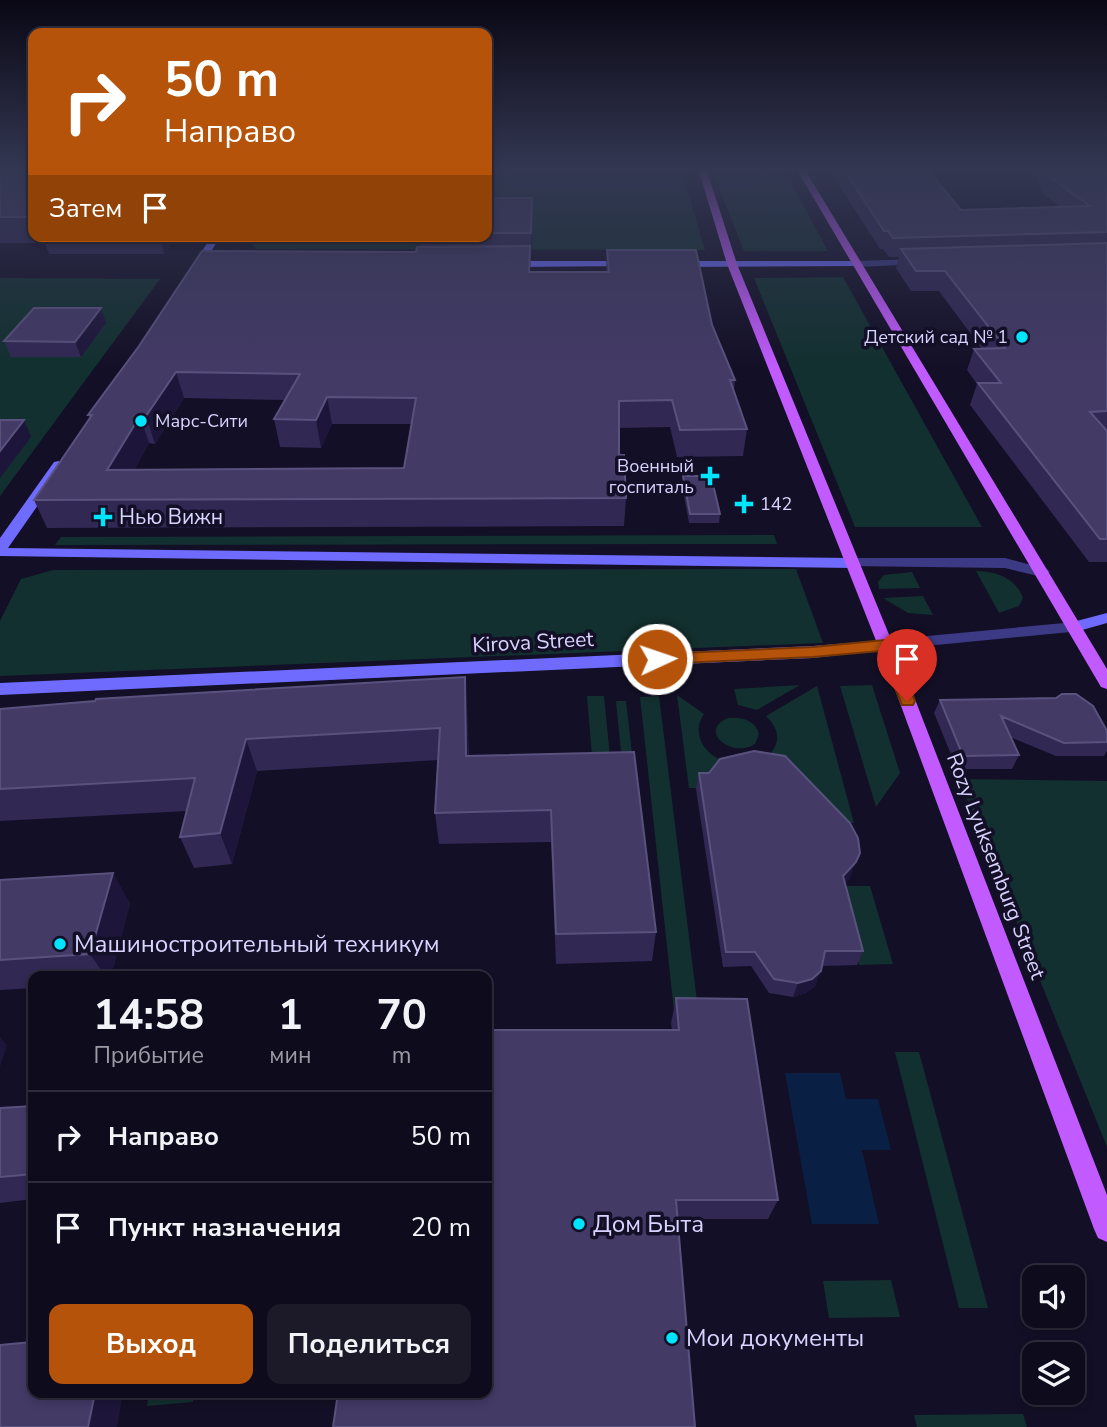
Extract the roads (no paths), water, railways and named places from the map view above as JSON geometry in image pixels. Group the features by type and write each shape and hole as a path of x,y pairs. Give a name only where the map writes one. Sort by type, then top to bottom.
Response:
{"main road":[{"name":"Rozy Lyuksemburg Street","path":"723,235 732,264 885,645 1107,1229"},
{"path":"839,235 1107,683"}],"street":[{"path":"199,269 214,242"},
{"path":"663,264 856,264 926,261"},
{"path":"497,264 635,264"},
{"path":"0,550 67,453"},
{"path":"0,550 1005,563 1042,572"},
{"name":"Kirova Street","path":"0,689 800,653 1075,626 1107,618"}],"water":[{"path":"785,1073 840,1073 846,1099 878,1099 891,1150 862,1150 879,1224 812,1224"}],"place":[{"name":"Детский сад № 1","path":"1022,337"},
{"name":"Марс-Сити","path":"141,421"},
{"name":"Военный госпиталь","path":"710,476"},
{"name":"142","path":"744,504"},
{"name":"Нью Вижн","path":"103,517"},
{"name":"Машиностроительный техникум","path":"60,944"},
{"name":"Дом Быта","path":"579,1224"},
{"name":"Мои документы","path":"672,1338"}]}
